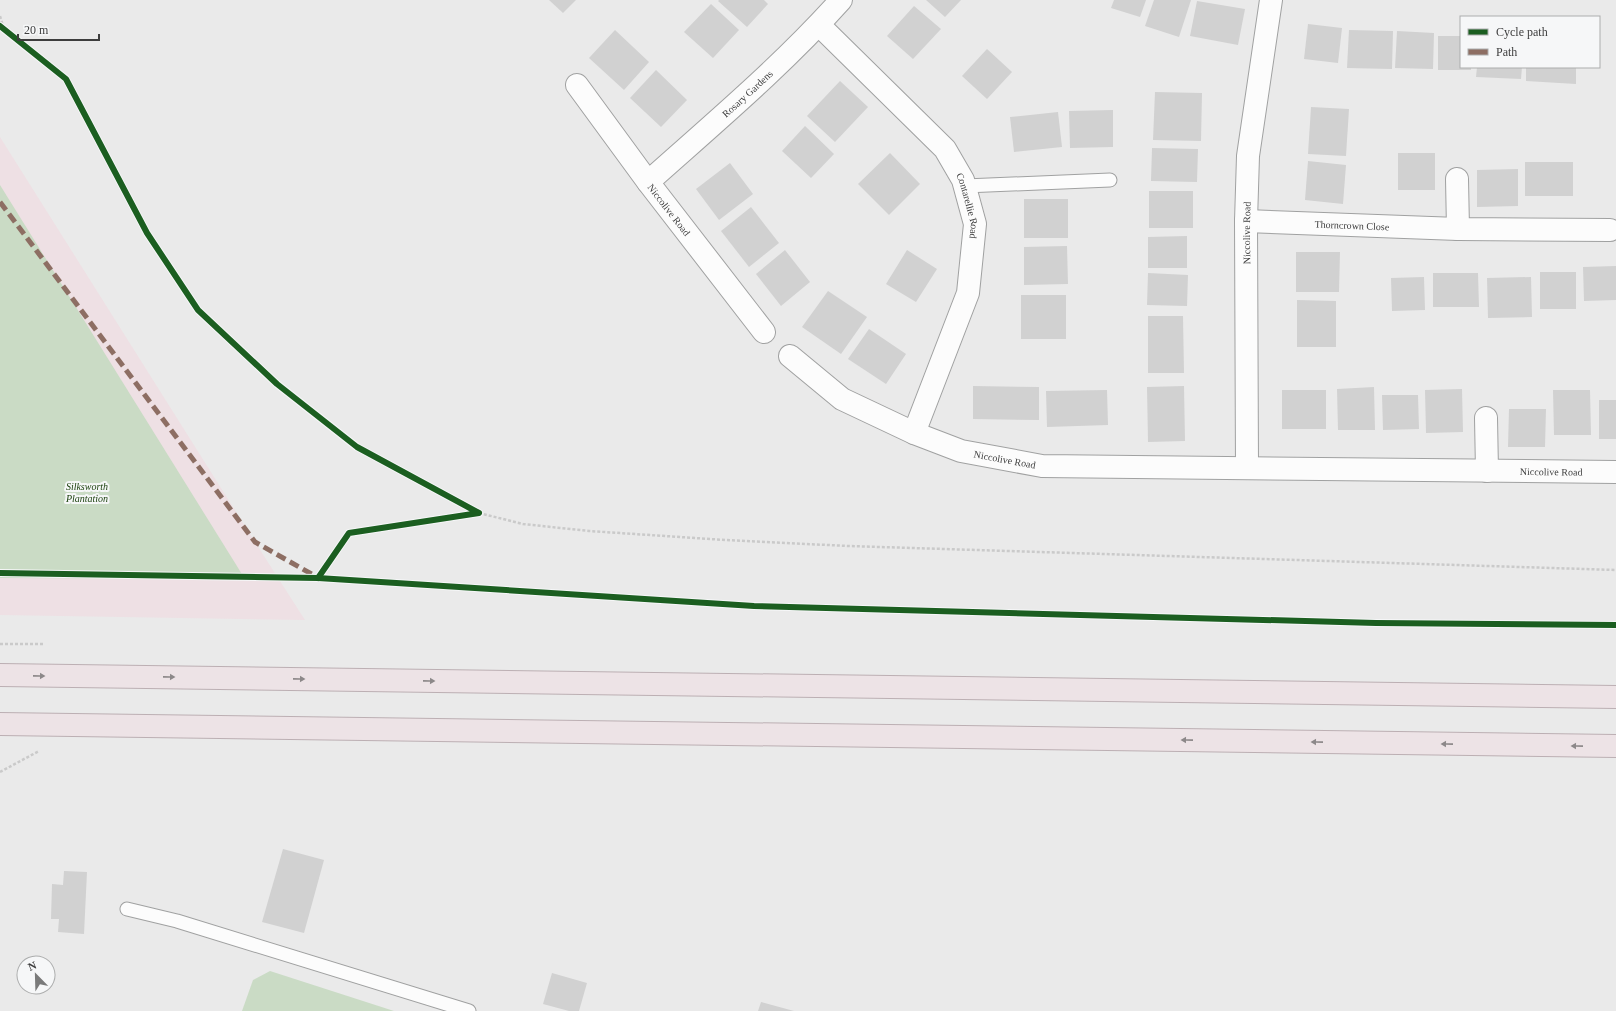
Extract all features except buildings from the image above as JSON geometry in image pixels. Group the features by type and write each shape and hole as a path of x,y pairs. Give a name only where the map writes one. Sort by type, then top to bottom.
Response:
{"highway":[{"path":"0,675 1616,697"},
{"path":"0,724 1616,746"}],"street":[{"name":"Rosary Gardens","path":"648,182 723,115 819,25 841,0"},
{"name":"Niccolive Road","path":"1247,467 1246,221 1248,156 1271,0"},
{"name":"Contarellie Road","path":"819,25 945,148 963,180 975,224 968,292 914,433"},
{"name":"Niccolive Road","path":"577,85 648,182 764,332"},
{"path":"1457,179 1458,229"},
{"name":"Thorncrown Close","path":"1246,221 1458,229 1610,230"},
{"name":"Niccolive Road","path":"790,356 842,399 914,433 961,451 1042,466 1616,472"},
{"path":"1486,418 1487,471"}],"lane":[{"path":"965,186 1110,180"},
{"path":"127,909 177,921 469,1011"}],"path":[{"path":"0,16 4,30"},
{"path":"0,26 66,79 147,233 198,310 277,384 357,447 479,513 523,524 589,531 725,540 856,546 1616,570"},
{"path":"326,579 318,578 349,533 479,513"},
{"path":"0,644 44,644"},
{"path":"0,772 43,749"}],"shaded area":[{"name":"Silksworth Plantation","path":"0,137 255,542 305,620 0,615"}],"green space":[{"name":"Silksworth Plantation","path":"0,185 245,579 0,578"},
{"path":"270,971 394,1011 242,1011 253,980"}],"marked path":[{"path":"0,202 255,542 315,576"}],"cycle path":[{"path":"0,26 66,79 147,233 198,310 277,384 357,447 479,513 349,533 318,578"},
{"path":"0,573 318,578 754,606 1376,623 1616,625"}]}
